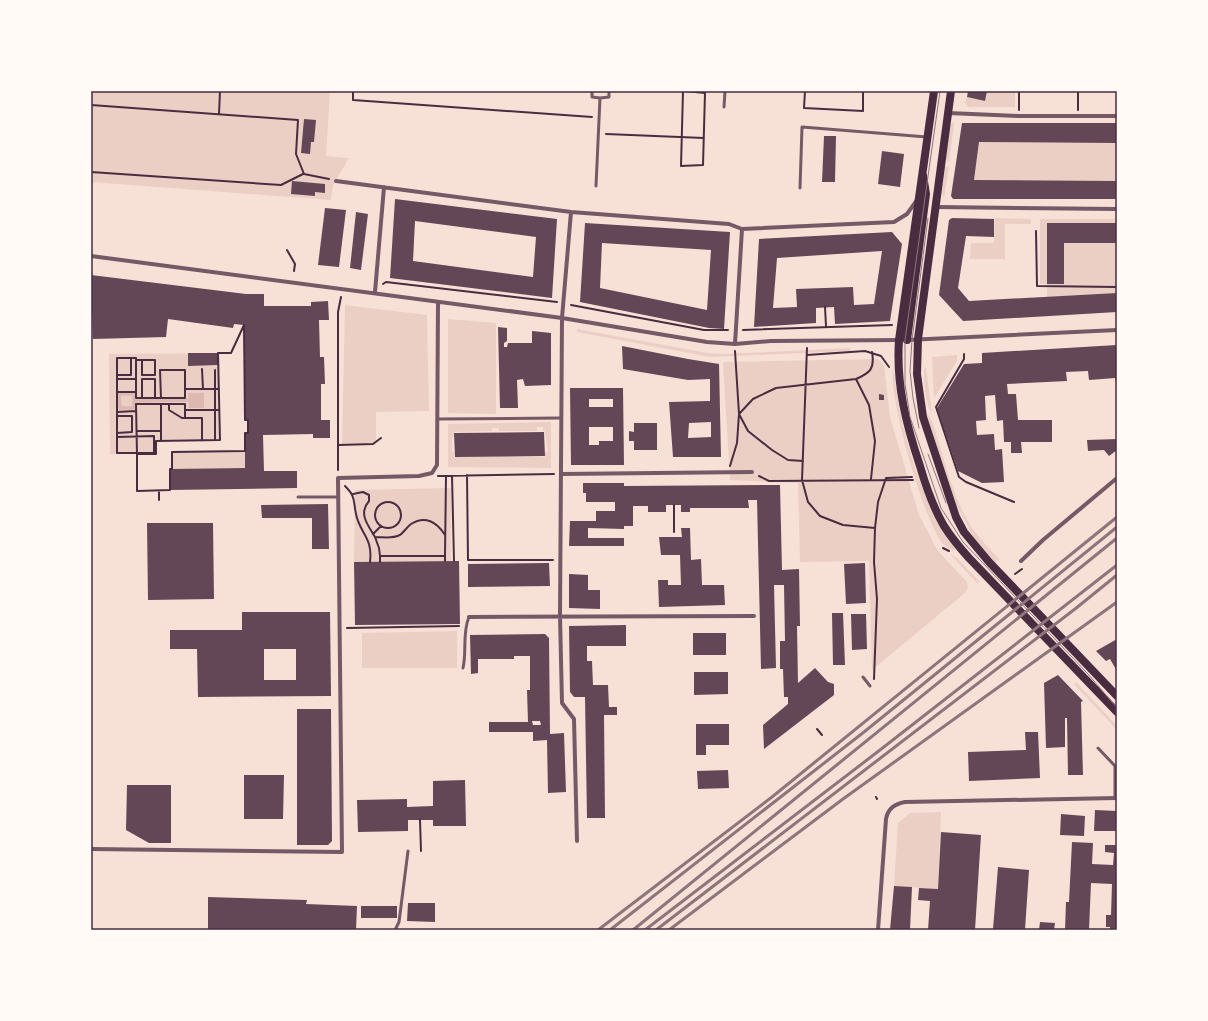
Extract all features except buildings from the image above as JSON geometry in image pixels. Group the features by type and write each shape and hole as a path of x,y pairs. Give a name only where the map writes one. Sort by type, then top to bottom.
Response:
{"main road":[{"path":"903,340 918,199 934,91"},
{"path":"951,91 918,340 917,374 923,417 941,474 959,522 970,539 989,562 1117,696"},
{"path":"922,168 926,194 898,363 906,420 928,492 944,527 969,558 1117,712"}],"street":[{"path":"948,113 1019,116 1117,116"},
{"path":"336,181 571,212 729,224 742,228 894,222 907,214 918,199"},
{"path":"375,292 384,187"},
{"path":"936,207 1117,210"},
{"path":"571,212 562,318 560,418 560,616 562,703 574,719 577,841"},
{"path":"735,344 742,228"},
{"path":"91,256 375,292 438,302 562,318 707,342 735,344 807,341 918,340 1117,330"},
{"path":"91,849 342,852 338,478 419,476 432,473 437,464 438,302"},
{"path":"561,474 752,472"},
{"path":"1021,561 1043,540 1117,478"},
{"path":"469,617 754,616"},
{"path":"878,930 886,818 887,813 892,806 905,802 1116,798"}],"lane":[{"path":"592,91 592,97 600,98 609,97 609,91"},
{"path":"724,91 724,107"},
{"path":"596,186 600,98"},
{"path":"800,188 802,127 927,137"},
{"path":"438,419 560,418"},
{"path":"298,497 338,497"},
{"path":"463,668 465,658 465,626 469,617"},
{"path":"863,677 870,686"},
{"path":"1098,748 1115,766 1116,798"},
{"path":"395,930 399,922 408,851"}],"path":[{"path":"219,114 220,91"},
{"path":"353,91 353,100 600,117"},
{"path":"684,91 705,92 703,165 681,166 684,91"},
{"path":"805,91 804,108 863,111 863,91"},
{"path":"1019,91 1019,116"},
{"path":"1078,91 1079,116"},
{"path":"91,105 298,120 296,154 304,174"},
{"path":"598,133 704,138"},
{"path":"91,172 281,184 304,174 336,181"},
{"path":"1036,231 1036,286 1117,287"},
{"path":"287,250 295,264 294,271"},
{"path":"375,292 386,282 558,303"},
{"path":"338,478 338,312 343,288"},
{"path":"572,305 704,330 730,330"},
{"path":"825,308 826,326"},
{"path":"142,360 142,375 155,375 155,360 117,358 117,453 137,454 156,454 156,441 220,440 218,353 231,353 244,325 245,420 248,420 248,433 245,433 245,451 172,452 170,490 137,491 137,454 136,436 137,431 136,404 185,404 185,418"},
{"path":"740,330 826,326 885,326"},
{"path":"807,341 802,480 808,502 820,516 843,525 875,528"},
{"path":"728,472 738,443 740,414 735,344"},
{"path":"807,355 865,351 872,352 883,358 889,368"},
{"path":"740,414 753,399 776,388 806,386 856,379 868,374 874,362 872,352"},
{"path":"964,354 964,359 936,407 937,412 959,477 966,482 1014,502"},
{"path":"117,375 131,375 131,358"},
{"path":"136,360 136,398 142,398 155,398 161,398 185,398 185,370 160,370 161,398"},
{"path":"202,369 202,389"},
{"path":"215,370 215,440"},
{"path":"117,379 136,378"},
{"path":"142,398 142,379 155,379 155,398"},
{"path":"856,379 870,404 875,441 870,479"},
{"path":"185,389 219,389"},
{"path":"117,392 136,392"},
{"path":"161,404 161,441"},
{"path":"169,404 169,410 185,418 202,418 202,441"},
{"path":"185,410 219,410"},
{"path":"117,412 136,412"},
{"path":"740,414 748,431 772,450 788,460 803,461"},
{"path":"117,416 132,416 132,432 117,432"},
{"path":"137,431 161,431"},
{"path":"117,437 154,436 154,453 137,454"},
{"path":"338,445 373,444 380,438"},
{"path":"752,472 769,481 870,479 913,480"},
{"path":"432,473 437,476 561,474"},
{"path":"467,475 468,560 560,560"},
{"path":"445,561 446,476"},
{"path":"452,476 454,561"},
{"path":"884,480 886,478 912,477"},
{"path":"874,682 877,599 874,562 875,528 884,480"},
{"path":"159,491 159,500"},
{"path":"370,562 371,552 369,540 356,515 353,494 363,492 369,495 369,501 365,506 364,514 366,522 380,548 380,562"},
{"path":"384,503 394,504 400,512 399,521 391,527 381,526 375,519 376,509 384,503"},
{"path":"674,505 674,532"},
{"path":"375,537 390,538 401,534 411,524 422,520 431,521 440,527 445,535"},
{"path":"373,534 381,526"},
{"path":"380,556 445,556"},
{"path":"1015,574 1019,571"},
{"path":"353,628 457,626"},
{"path":"817,729 822,735"},
{"path":"420,820 421,851"}],"shaded area":[{"path":"91,91 330,91 326,156 349,158 333,185 331,200 91,182"},
{"path":"987,91 1015,91 1015,107 968,107 965,103 967,97 985,101"},
{"path":"953,122 954,125 949,162 946,160 951,125"},
{"path":"979,142 1117,143 1117,181 974,180"},
{"path":"949,166 944,199 942,192 945,167"},
{"path":"995,218 1031,219 1031,224 1005,224 1005,259 970,259 971,243 994,243"},
{"path":"1040,219 1117,219 1117,223 1047,223 1047,284 1040,284"},
{"path":"1064,243 1117,243 1117,293 1047,297 1047,284 1064,284"},
{"path":"345,305 427,315 429,411 376,412 376,443 342,444"},
{"path":"448,319 496,323 496,414 448,413"},
{"path":"577,329 708,353 723,354 850,348 851,351 710,357 577,332"},
{"path":"218,353 220,440 156,441 156,454 110,454 109,354"},
{"path":"957,355 957,361 934,398 932,357"},
{"path":"878,359 884,365 890,417 919,515 938,551 967,582 968,588 965,593 872,670 869,561 800,562 798,483 730,480 723,362"},
{"path":"924,367 926,368 932,414 926,397"},
{"path":"893,368 902,422 919,480 935,517 955,549 953,551 943,544 926,511 909,459 896,405 893,383"},
{"path":"188,393 204,393 204,408 189,408"},
{"path":"926,412 932,421 960,507 973,529 999,559 995,563 973,536 956,504"},
{"path":"551,422 551,468 448,467 448,424","holes":["537,427 543,427 548,451 545,452 545,457 454,457 454,452 452,452 452,438 454,437 454,432 492,431 492,428 499,428 499,431 537,431"]},
{"path":"245,451 245,468 172,469 172,452"},
{"path":"451,488 451,561 354,562 355,490"},
{"path":"949,553 957,558 979,581 978,584"},
{"path":"457,631 457,668 362,668 362,633"},
{"path":"1076,682 1117,726 1117,730 1074,684"},
{"path":"941,812 938,889 894,886 898,823 910,813"}],"waterway":[{"path":"119,394 134,394 134,408 120,408 119,394"},
{"path":"134,401 188,400"}],"tram line":[{"path":"940,91 905,340 905,384 910,417 941,508 963,542 1088,674 1117,708"},
{"path":"919,428 913,398 910,371 912,340 928,218"},
{"path":"928,454 946,503"}],"railway":[{"path":"598,930 772,797 1117,517"},
{"path":"610,930 864,732 1117,527"},
{"path":"633,930 1117,538"},
{"path":"645,930 880,750 1117,565"},
{"path":"656,930 1075,609 1117,575"},
{"path":"669,930 843,799 1117,602"}]}
